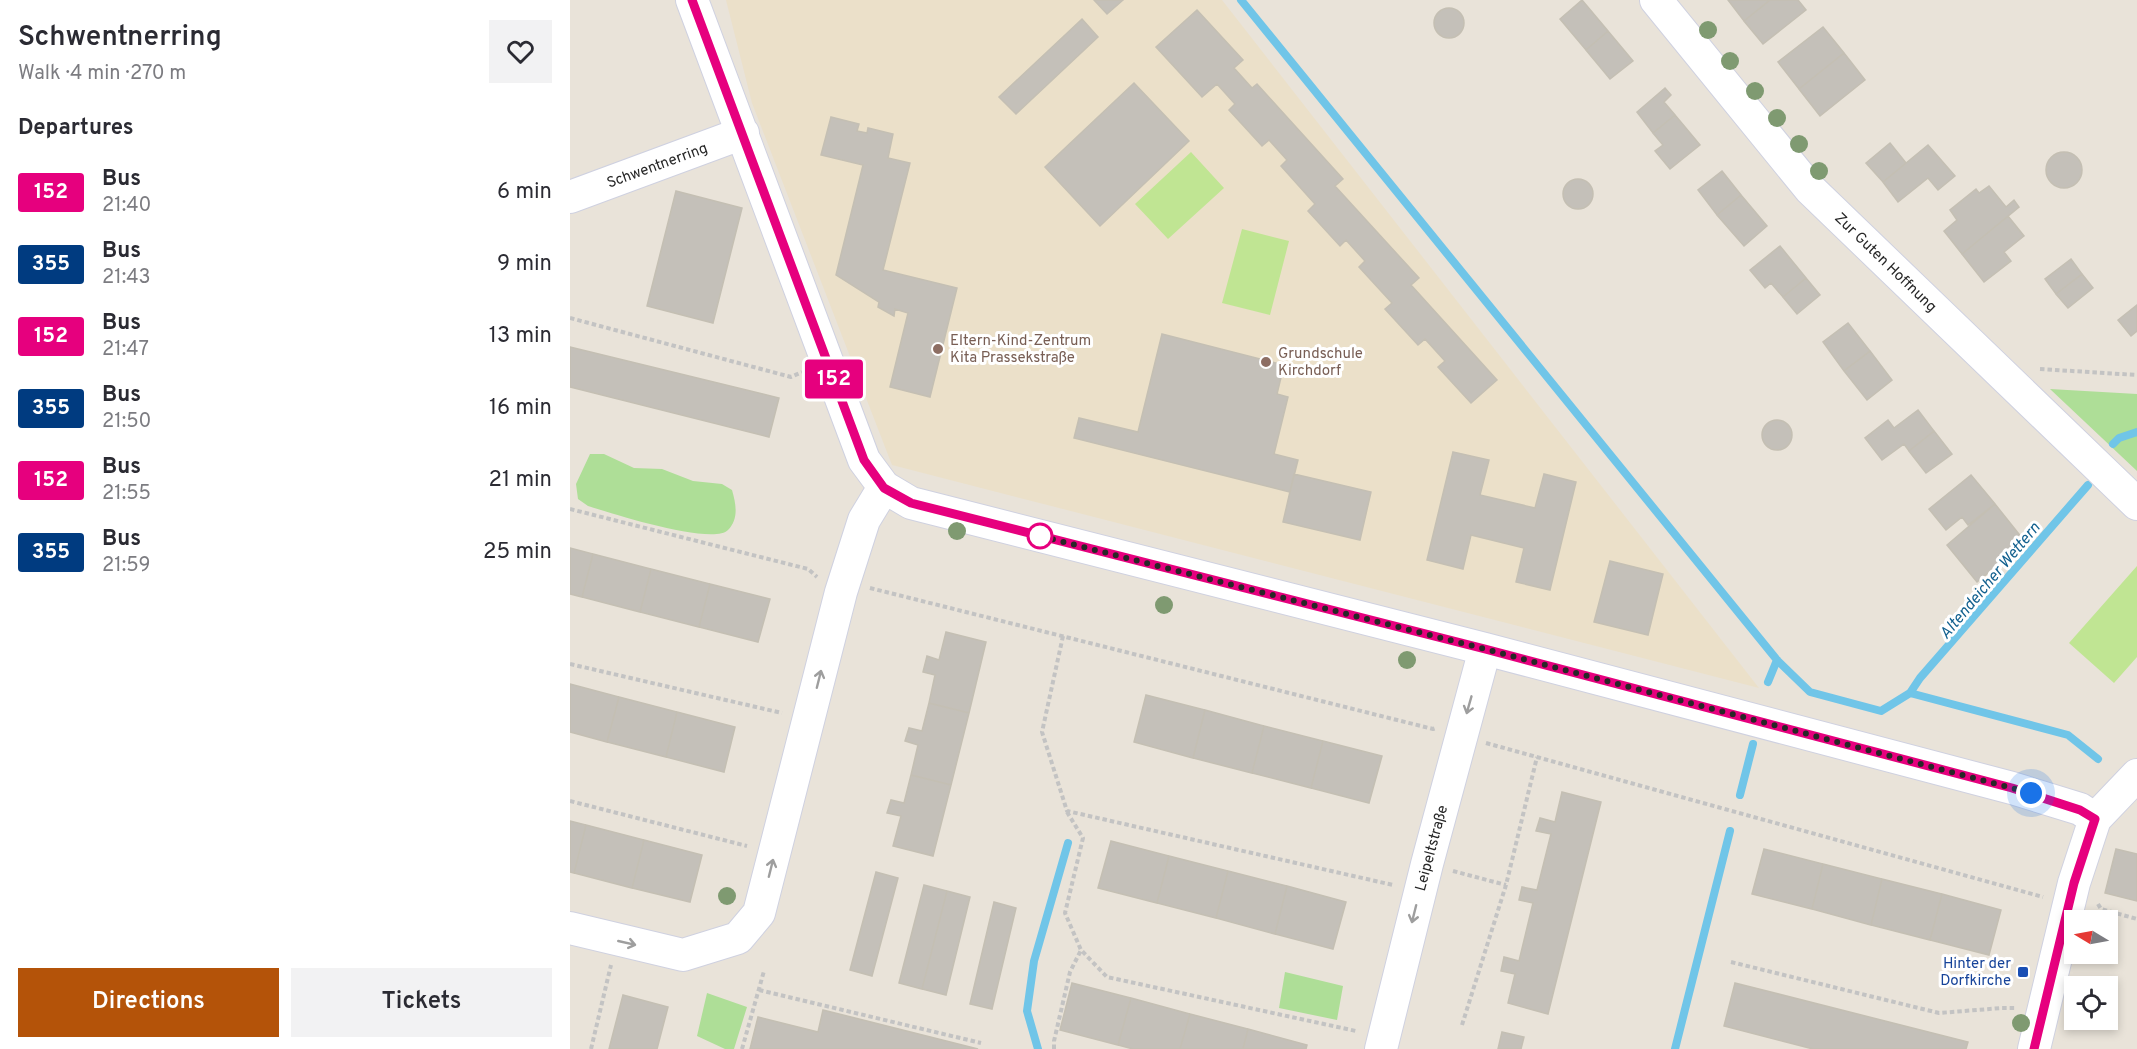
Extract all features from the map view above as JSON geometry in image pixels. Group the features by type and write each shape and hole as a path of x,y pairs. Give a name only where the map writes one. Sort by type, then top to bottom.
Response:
{"street":[{"path":"692,0 864,460 884,488 911,503 1485,649 2012,788 2080,810 2095,819"},
{"name":"Zur Guten Hoffnung","path":"1656,0 1810,189 2137,504"},
{"name":"Schwentnerring","path":"570,197 743,133"},
{"path":"570,928 683,956 738,938 759,913 841,592 864,520 884,488"},
{"name":"Leipeltstraße","path":"1382,1043 1464,721 1485,649"},
{"path":"2034,1049 2074,883 2095,819 2137,775"}],"path":[{"path":"570,318 791,377 827,360"},
{"path":"1994,367 2137,375"},
{"path":"570,509 808,569 822,583"},
{"path":"1063,636 1042,732 1067,811 1083,838 1065,913 1081,950 1107,977 1382,1043"},
{"path":"570,664 809,719"},
{"path":"1462,1025 1506,885 1537,757"},
{"path":"570,801 774,853"},
{"path":"1067,811 1423,878 1506,885"},
{"path":"2097,902 2101,909 2137,918"},
{"path":"591,1049 617,941"},
{"path":"1054,1049 1070,972 1081,950"},
{"path":"1731,962 1939,1013 2002,1008 2044,1010"},
{"path":"742,1049 764,971"},
{"path":"759,990 981,1043"}],"shaded area":[{"name":"Grundschule Kirchdorf","path":"726,0 1222,0 1759,688 892,465 752,103"}],"green space":[{"path":"1191,152 1224,188 1168,239 1135,204"},
{"path":"1242,229 1289,241 1270,315 1222,303"},
{"path":"2050,389 2137,394 2137,471"},
{"path":"590,454 604,454 634,468 662,469 693,481 722,484 732,490 735,506 734,521 728,530 719,534 703,534 661,527 588,506 578,499 576,484"},
{"path":"2137,566 2137,657 2114,683 2069,643"},
{"path":"1285,972 1343,986 1337,1020 1279,1008"},
{"path":"707,993 747,1007 734,1049 725,1049 697,1036"}],"building":[{"path":"1094,0 1123,0 1107,14"},
{"path":"1582,0 1608,31 1586,50 1560,19"},
{"path":"1728,0 1770,0 1744,21"},
{"path":"1770,0 1798,0 1806,10 1763,44 1744,21"},
{"path":"1449,8 1455,9 1463,17 1463,29 1455,37 1449,38 1443,37 1435,29 1434,23 1435,17 1443,9"},
{"path":"1197,10 1243,60 1234,68 1252,88 1257,84 1343,179 1335,186 1419,278 1411,285 1497,380 1471,403 1438,367 1445,361 1425,339 1418,345 1385,309 1392,303 1359,267 1365,261 1346,240 1340,246 1308,211 1315,204 1281,166 1287,160 1269,140 1262,146 1229,110 1235,104 1217,84 1202,97 1156,47"},
{"path":"1082,19 1098,37 1016,114 999,97"},
{"path":"1823,27 1844,53 1799,89 1778,62"},
{"path":"1608,31 1633,61 1610,79 1586,50"},
{"path":"1844,53 1865,80 1820,116 1799,89"},
{"path":"1134,83 1189,141 1100,226 1045,167"},
{"path":"1665,88 1671,95 1664,102 1675,115 1653,133 1637,112"},
{"path":"1675,115 1700,145 1670,169 1655,151 1663,145 1653,133"},
{"path":"831,117 859,124 857,131 867,133 868,128 893,134 888,158 910,163 883,270 957,288 930,397 890,387 908,313 895,309 894,316 878,307 879,302 836,275 863,165 821,155"},
{"path":"1890,143 1906,163 1883,182 1866,163"},
{"path":"1928,145 1955,176 1938,190 1928,178 1898,202 1883,182"},
{"path":"2064,152 2076,158 2082,170 2076,182 2064,188 2052,182 2046,170 2052,158"},
{"path":"1722,171 1741,195 1717,215 1698,190"},
{"path":"1578,179 1589,183 1593,194 1589,205 1578,209 1567,205 1563,194 1567,183"},
{"path":"1989,186 2006,207 2014,200 2019,207 1962,254 1944,231 1957,220 1950,210 1976,189 1979,193"},
{"path":"676,191 742,208 713,323 647,306"},
{"path":"1741,195 1767,226 1744,246 1717,215"},
{"path":"2008,216 2024,236 2004,252 2011,261 1984,282 1962,254"},
{"path":"1780,246 1806,278 1783,297 1771,283 1765,288 1750,270"},
{"path":"2071,259 2082,274 2056,294 2045,279"},
{"path":"2082,274 2093,288 2068,308 2056,294"},
{"path":"1806,278 1820,295 1797,314 1783,297"},
{"path":"2137,305 2137,331 2131,336 2118,320"},
{"path":"1848,323 1870,351 1844,371 1823,342"},
{"path":"1162,334 1284,365 1277,394 1288,397 1274,454 1298,460 1290,492 1074,438 1079,418 1138,432"},
{"path":"570,347 779,398 769,437 570,387"},
{"path":"1870,351 1892,380 1867,400 1844,371"},
{"path":"1918,410 1934,431 1909,451 1904,444 1882,460 1865,438 1888,420 1894,428"},
{"path":"1777,420 1788,424 1792,435 1788,446 1777,450 1766,446 1762,435 1766,424"},
{"path":"1934,431 1952,454 1926,473 1909,451"},
{"path":"1453,452 1489,460 1480,495 1535,508 1544,474 1576,482 1550,590 1516,582 1524,548 1471,535 1463,569 1427,560"},
{"path":"1294,474 1371,492 1360,540 1283,522"},
{"path":"1971,475 1995,504 1968,525 1962,517 1946,530 1929,509"},
{"path":"1995,504 2026,543 1977,582 1947,545"},
{"path":"570,548 593,554 582,597 570,594"},
{"path":"593,554 651,569 640,612 582,597"},
{"path":"1610,561 1663,574 1648,635 1594,622"},
{"path":"651,569 710,584 699,627 640,612"},
{"path":"710,584 770,599 758,642 699,627"},
{"path":"946,632 986,642 969,713 929,703 935,675 923,672 927,656 939,660"},
{"path":"570,684 619,697 607,742 570,732"},
{"path":"1146,695 1205,710 1193,758 1134,742"},
{"path":"619,697 677,712 666,757 607,742"},
{"path":"929,703 969,713 951,785 911,775 918,745 905,741 909,728 922,731"},
{"path":"1205,710 1264,726 1252,773 1193,758"},
{"path":"677,712 735,727 724,772 666,757"},
{"path":"1264,726 1323,741 1311,788 1252,773"},
{"path":"1323,741 1382,756 1369,803 1311,788"},
{"path":"911,775 951,785 933,856 893,846 901,816 887,813 891,800 904,803"},
{"path":"1562,792 1601,802 1548,1014 1508,1003 1515,974 1501,971 1504,957 1519,961 1533,903 1519,900 1522,887 1537,890 1551,834 1536,831 1540,818 1555,822"},
{"path":"570,821 586,825 574,873 570,872"},
{"path":"586,825 644,840 632,888 574,873"},
{"path":"644,840 702,855 690,902 632,888"},
{"path":"1111,841 1169,856 1157,903 1098,888"},
{"path":"1764,849 1823,864 1812,909 1752,894"},
{"path":"2116,849 2137,854 2137,901 2105,893"},
{"path":"1169,856 1228,871 1216,918 1157,903"},
{"path":"1823,864 1882,879 1871,925 1812,909"},
{"path":"1228,871 1287,886 1275,934 1216,918"},
{"path":"876,872 898,878 872,976 850,970"},
{"path":"1882,879 1942,894 1930,940 1871,925"},
{"path":"924,885 947,891 922,989 899,983"},
{"path":"1287,886 1346,902 1333,949 1275,934"},
{"path":"947,891 970,897 946,995 922,989"},
{"path":"1942,894 2001,910 1989,955 1930,940"},
{"path":"994,902 1016,908 992,1009 970,1004"},
{"path":"1072,983 1131,998 1118,1045 1060,1030"},
{"path":"1735,983 1968,1042 1966,1049 1813,1049 1724,1026"},
{"path":"623,995 668,1007 657,1049 609,1049"},
{"path":"1131,998 1190,1014 1180,1049 1133,1049 1118,1045"},
{"path":"823,1010 978,1049 750,1049 758,1017 818,1032"},
{"path":"1190,1014 1248,1029 1243,1049 1180,1049"},
{"path":"1248,1029 1307,1045 1306,1049 1243,1049"},
{"path":"1502,1032 1524,1037 1521,1049 1498,1049"}],"waterway":[{"path":"1241,0 1777,660 1810,692 1881,711 1910,693 2068,735 2098,759"},
{"name":"Altendeicher Wettern","path":"2113,444 2119,438 2137,432"},
{"name":"Altendeicher Wettern","path":"1910,693 1920,678 2088,485"},
{"path":"1768,682 1777,660"},
{"path":"1740,795 1753,744"},
{"path":"1675,1049 1730,831"},
{"path":"1038,1049 1027,1011 1034,961 1068,843"}],"bus line":[{"name":"152","path":"692,0 864,460 884,488 911,503 1462,643 2050,798 2080,810 2095,819 2074,883 2034,1049"}],"place":[{"name":"Eltern-Kind-Zentrum Kita Prassekstraße","path":"938,349"},
{"name":"Grundschule Kirchdorf","path":"1266,362"},
{"name":"Hinter der Dorfkirche","path":"2023,972"}],"route":[{"path":"1040,536 1036,535 1485,649 2031,793"}]}
